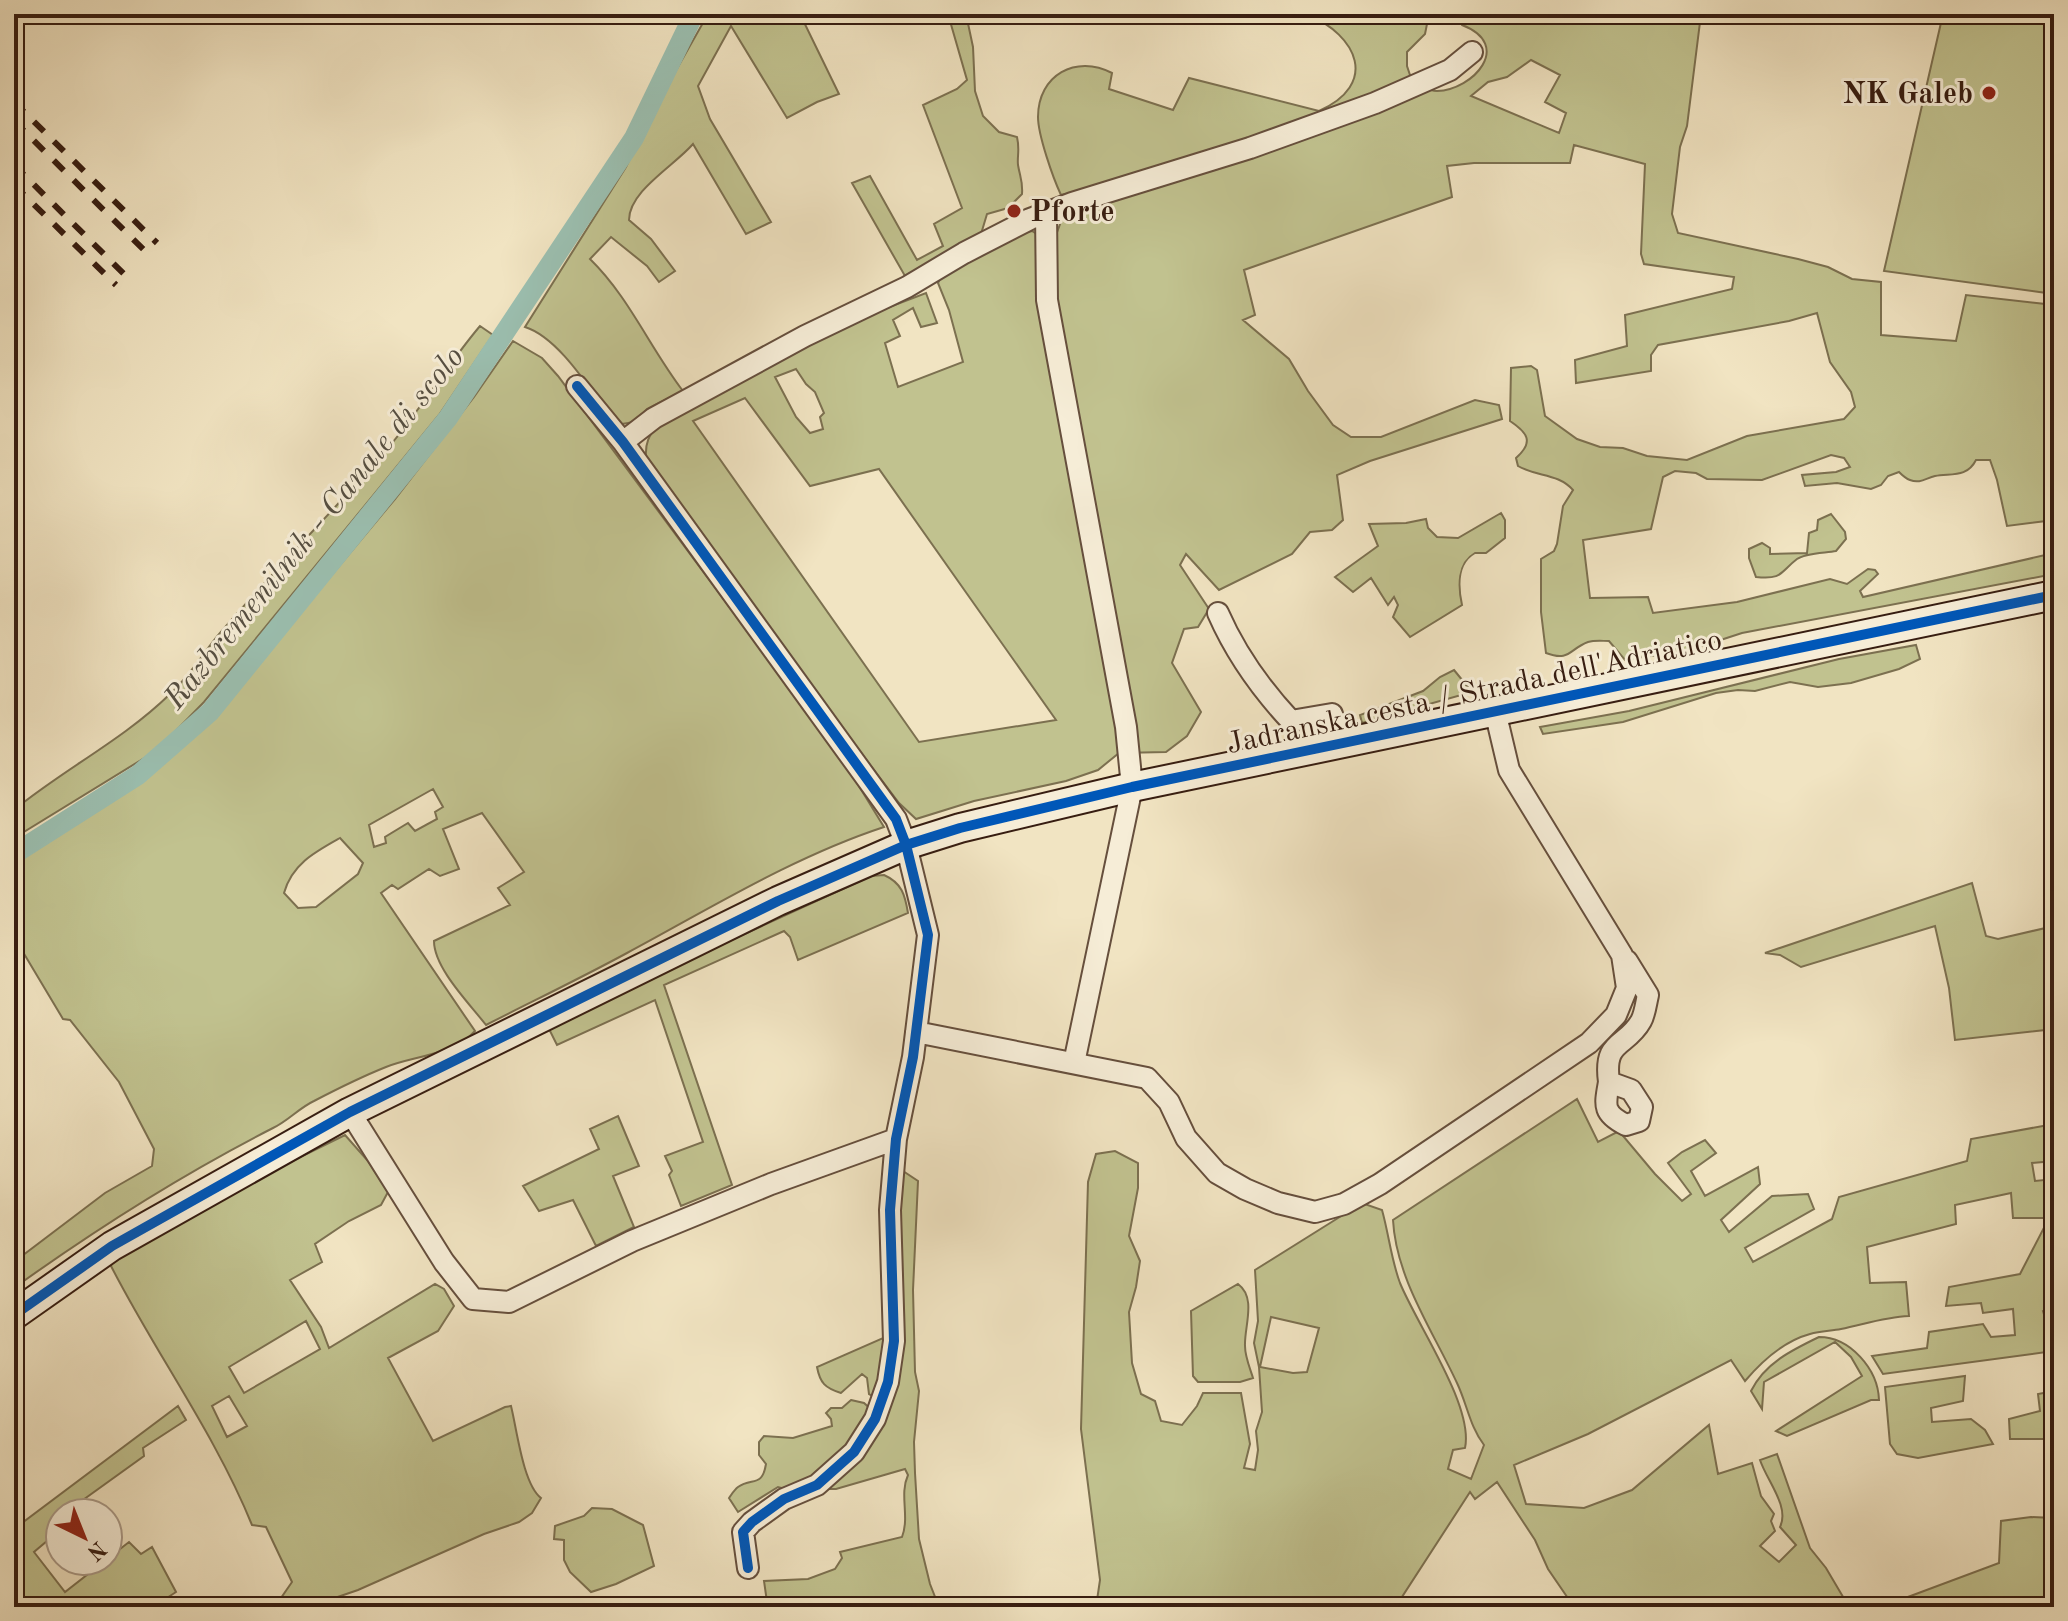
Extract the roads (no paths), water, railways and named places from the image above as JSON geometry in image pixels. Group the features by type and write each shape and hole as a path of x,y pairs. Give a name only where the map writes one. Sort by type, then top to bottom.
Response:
{"main road":[{"name":"Jadranska cesta / Strada dell'Adriatico","path":"14,1315 112,1246 350,1112 765,908 906,845 960,828 1132,787 2054,595"}],"street":[{"path":"623,442 654,418 805,336 907,287 964,253 1046,213 1250,148 1375,103 1450,70 1472,52"},
{"path":"1046,213 1047,300 1126,727 1132,787 1074,1063"},
{"path":"577,386 623,442 896,819 906,845 928,935 916,1032 896,1139 890,1210 894,1341 888,1382 875,1419 854,1452 817,1485 784,1499 743,1532 748,1568"},
{"path":"1218,613 1233,647 1282,712 1291,721 1332,714 1339,743"},
{"name":"Jadranska cesta / Strada dell'Adriatico","path":"916,1032 1147,1078 1169,1102 1186,1138 1217,1173 1278,1203 1315,1212 1344,1204 1380,1184 1589,1043 1616,1015 1627,988 1622,955 1509,770 1495,711"},
{"path":"1609,1082 1607,1065 1612,1050 1641,1021 1648,995 1622,955"},
{"path":"350,1112 444,1262 473,1299 509,1302 632,1241 771,1184 896,1139"}],"waterway":[{"name":"Razbremenilnik - Canale di scolo","path":"14,854 138,775 210,712 448,418 634,138 694,14"}],"railway":[{"path":"14,102 157,243"},
{"path":"14,121 147,253"},
{"path":"14,165 125,275"},
{"path":"14,185 116,285"}],"place":[{"name":"NK Galeb","path":"1989,93"},
{"name":"Pforte","path":"1014,211"}]}
